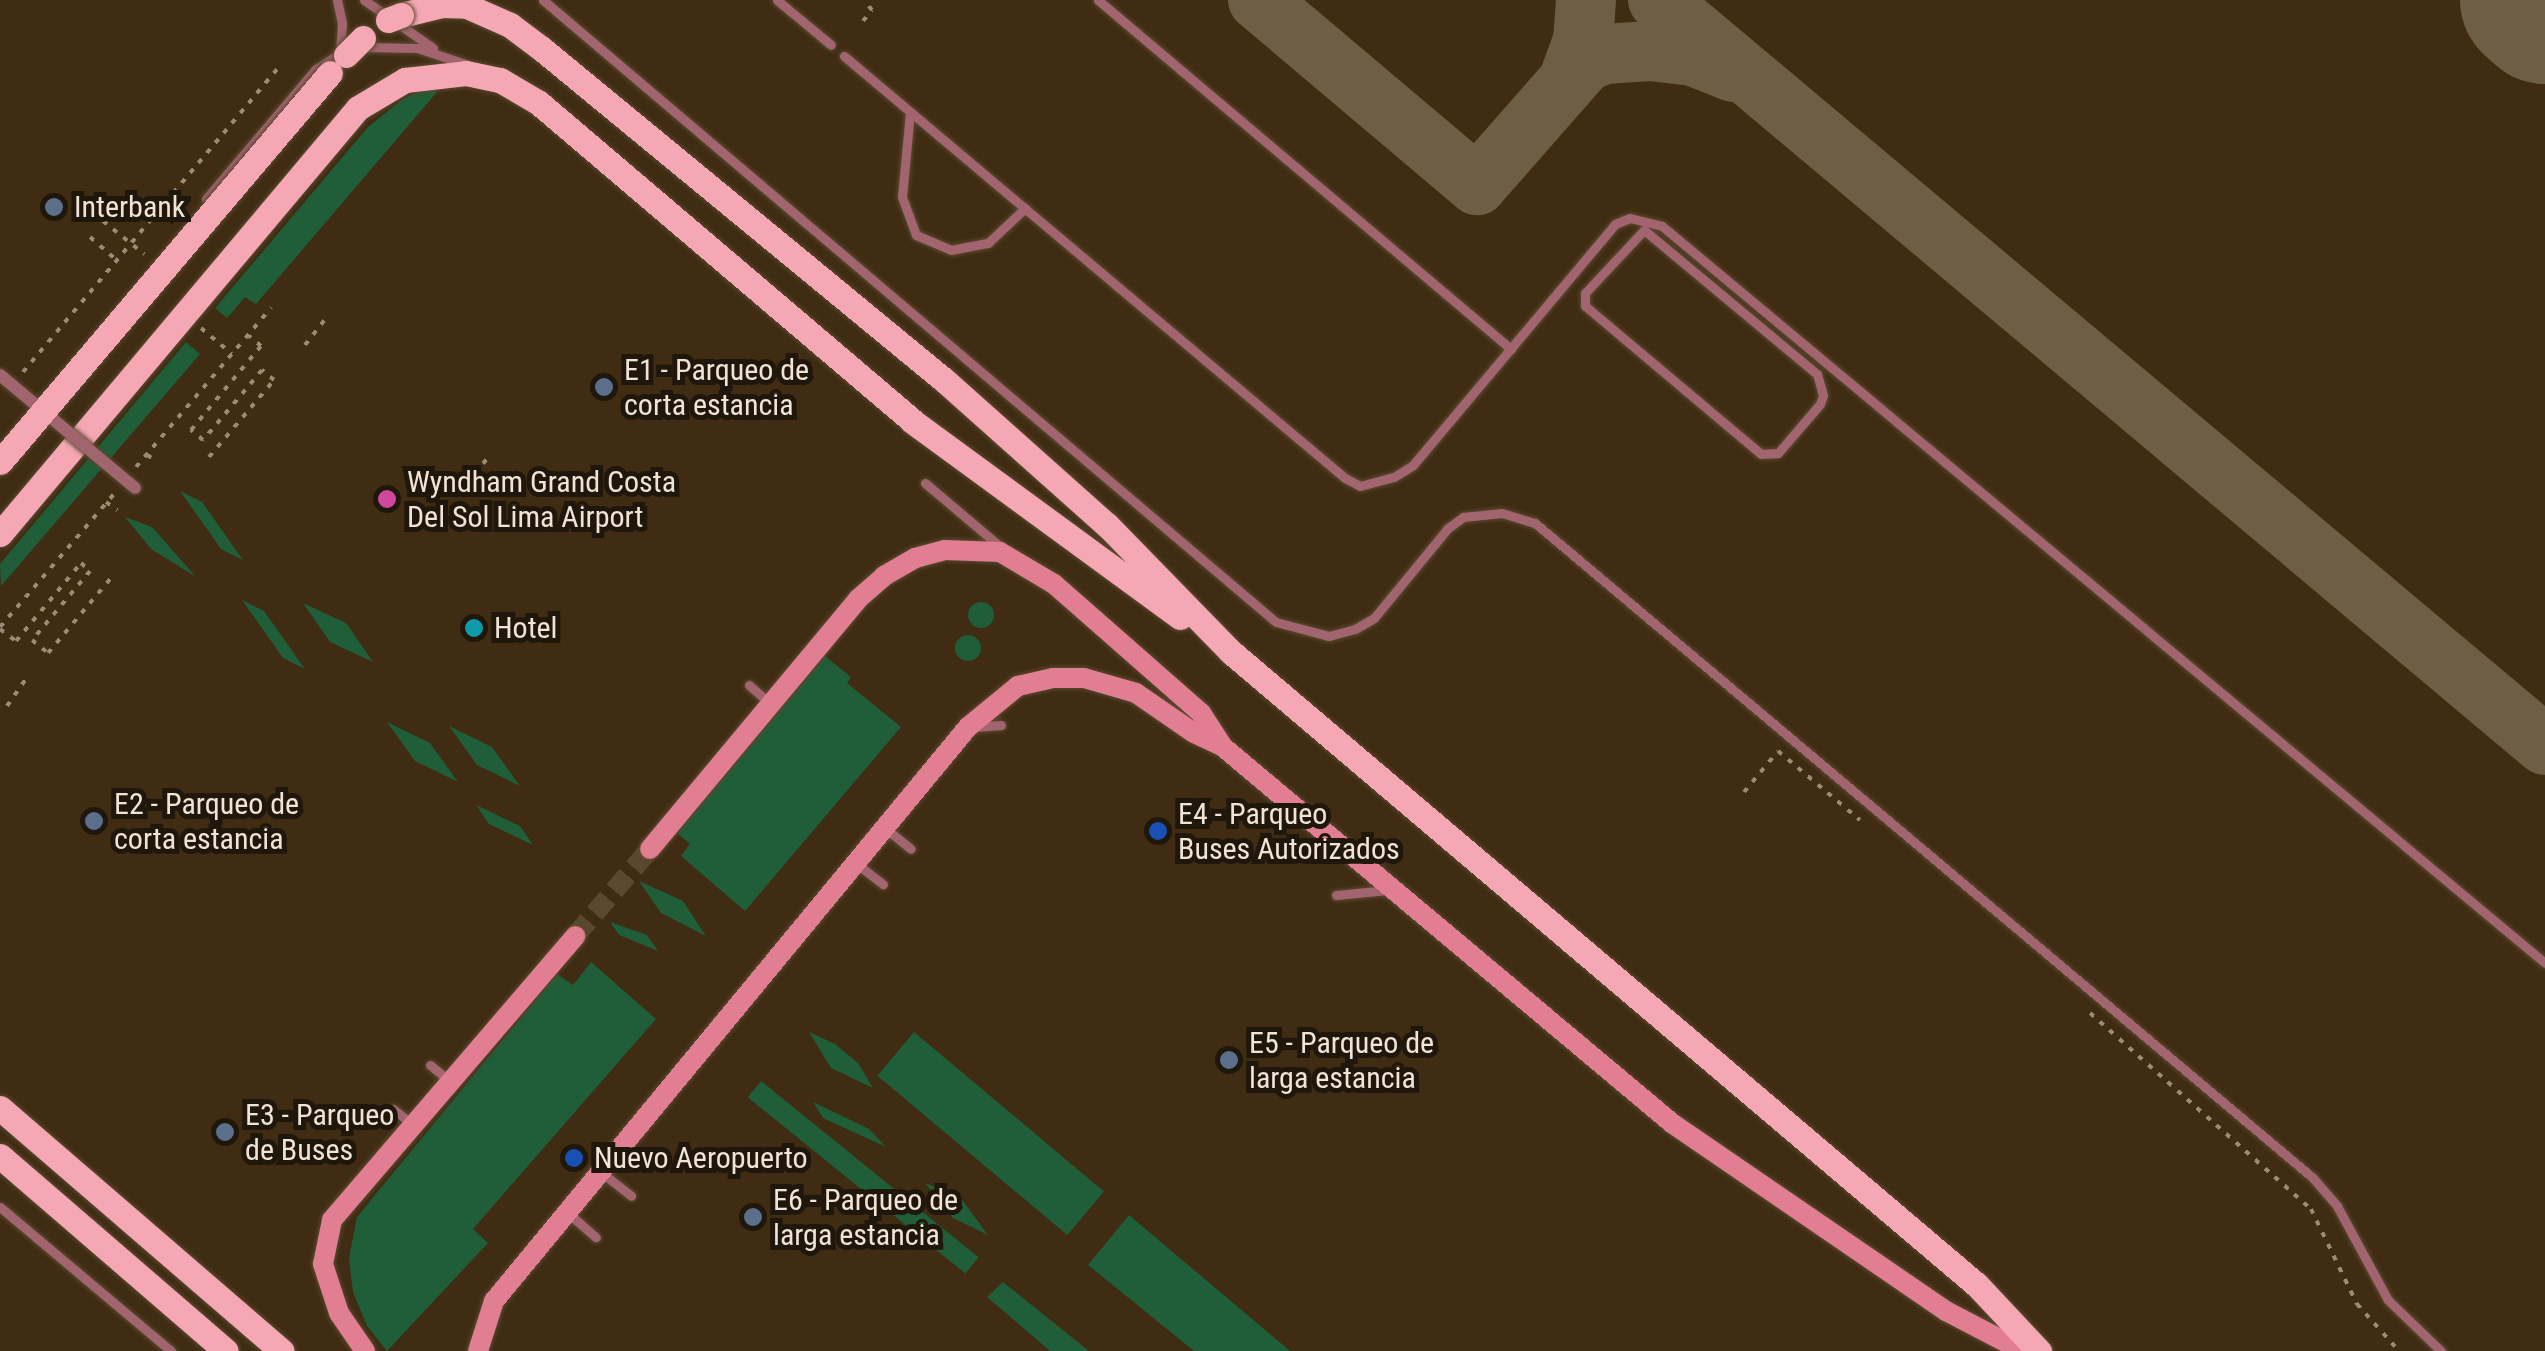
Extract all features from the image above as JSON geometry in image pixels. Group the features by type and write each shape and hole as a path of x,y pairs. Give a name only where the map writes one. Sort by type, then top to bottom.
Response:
{"main road":[{"path":"0,462 346,54 388,20 442,5 467,6 510,25 944,380 1107,525 1231,652"},
{"path":"0,534 358,108 405,80 442,73 500,80 540,104 912,421 1231,652 1977,1285 2039,1351"},
{"path":"650,849 858,599 884,576 915,558 945,550 978,547 1012,556 1054,584 1201,713 1222,746"},
{"path":"478,1351 494,1300 968,727 1018,686 1053,678 1084,678 1136,693 1194,733 1222,746 1688,1134 1946,1311 2023,1351"},
{"path":"365,1351 333,1302 323,1264 326,1234 339,1212 412,1124 575,936"},
{"path":"0,1108 282,1351"},
{"path":"0,1156 226,1351"}],"street":[{"path":"0,375 135,488"}],"lane":[{"path":"336,0 342,24 340,52"},
{"path":"364,0 440,52 500,80"},
{"path":"543,0 1276,622 1329,636 1355,629 1374,618 1448,528 1463,517 1502,513 1535,523 2313,1178 2337,1206 2388,1300 2442,1351"},
{"path":"777,0 831,45"},
{"path":"1098,0 1511,349"},
{"path":"0,446 316,70 340,52 394,46 440,52"},
{"path":"844,56 1345,478 1360,486 1394,477 1413,465 1615,224 1630,218 1662,226 2545,963"},
{"path":"910,112 902,197 916,235 951,250 988,243 1025,208"},
{"path":"1644,230 1742,309 1810,367 1821,384 1820,404 1778,453 1769,456 1761,454 1582,300 1644,230"},
{"path":"1742,309 1751,299"},
{"path":"925,483 1012,556"},
{"path":"749,685 770,704"},
{"path":"968,727 1001,725"},
{"path":"885,828 911,849"},
{"path":"856,863 882,884"},
{"path":"1336,894 1391,890"},
{"path":"430,1065 450,1081"},
{"path":"393,1109 412,1124"},
{"path":"600,1172 631,1196"},
{"path":"0,1207 171,1351"},
{"path":"566,1212 596,1237"}],"path":[{"path":"862,22 872,10 864,0"},
{"path":"14,381 281,65"},
{"path":"103,221 163,270"},
{"path":"90,237 118,261"},
{"path":"208,457 274,380 262,370 204,440 191,430 261,346 249,336 271,308"},
{"path":"305,346 326,318"},
{"path":"201,328 233,354"},
{"path":"147,455 158,462"},
{"path":"466,484 487,459"},
{"path":"106,502 117,510"},
{"path":"1,624 16,642 81,563 90,571 32,640 48,653 111,578"},
{"path":"7,706 27,677"},
{"path":"1744,792 1778,752 1870,828"},
{"path":"2079,1004 2311,1209 2356,1304 2398,1351"}],"green space":[{"path":"434,85 437,92 256,304 245,297 227,318 215,308 368,127 403,99"},
{"path":"186,342 200,354 1,586 0,564"},
{"path":"180,491 202,502 243,560 221,549"},
{"path":"125,517 152,527 196,577 151,549"},
{"path":"242,600 264,611 305,669 283,658"},
{"path":"981,602 990,606 994,615 990,624 981,628 972,624 968,615 972,606"},
{"path":"303,603 346,623 373,662 330,642"},
{"path":"968,635 977,639 981,648 977,657 968,661 959,657 955,648 959,639"},
{"path":"825,656 851,677 847,683 901,727 745,911 681,856 690,844 677,833"},
{"path":"387,722 430,743 458,782 415,761"},
{"path":"449,726 492,747 520,786 477,765"},
{"path":"476,805 520,826 533,845 489,824"},
{"path":"639,881 683,901 706,936 661,913"},
{"path":"610,922 647,935 658,951 619,935"},
{"path":"591,962 656,1019 473,1229 488,1243 387,1351 367,1326 353,1292 349,1258 357,1217 557,974 573,985"},
{"path":"809,1032 835,1044 858,1063 873,1088 831,1068"},
{"path":"914,1032 1104,1191 1067,1235 877,1076"},
{"path":"761,1081 979,1257 965,1274 748,1097"},
{"path":"813,1102 869,1129 886,1147 823,1118"},
{"path":"925,1183 960,1197 988,1235 953,1218"},
{"path":"1129,1215 1290,1351 1194,1351 1088,1265"},
{"path":"1003,1282 1089,1351 1050,1351 987,1297"}],"taxiway":[{"path":"1258,0 1477,185 1585,62 1604,54 1650,51 1693,56 1733,72"},
{"path":"1570,76 1583,41 1586,0"},
{"path":"1658,0 2545,745"}],"runway":[{"path":"2534,0 2545,10"}],"tunnel":[{"path":"575,936 650,849"}],"place":[{"name":"Interbank","path":"54,207"},
{"name":"E1 - Parqueo de corta estancia","path":"604,387"},
{"name":"Wyndham Grand Costa Del Sol Lima Airport","path":"387,499"},
{"name":"Hotel","path":"474,628"},
{"name":"E2 - Parqueo de corta estancia","path":"94,821"},
{"name":"E4 - Parqueo Buses Autorizados","path":"1158,831"},
{"name":"E5 - Parqueo de larga estancia","path":"1229,1060"},
{"name":"E3 - Parqueo de Buses","path":"225,1132"},
{"name":"Nuevo Aeropuerto","path":"574,1158"},
{"name":"E6 - Parqueo de larga estancia","path":"753,1217"}]}
